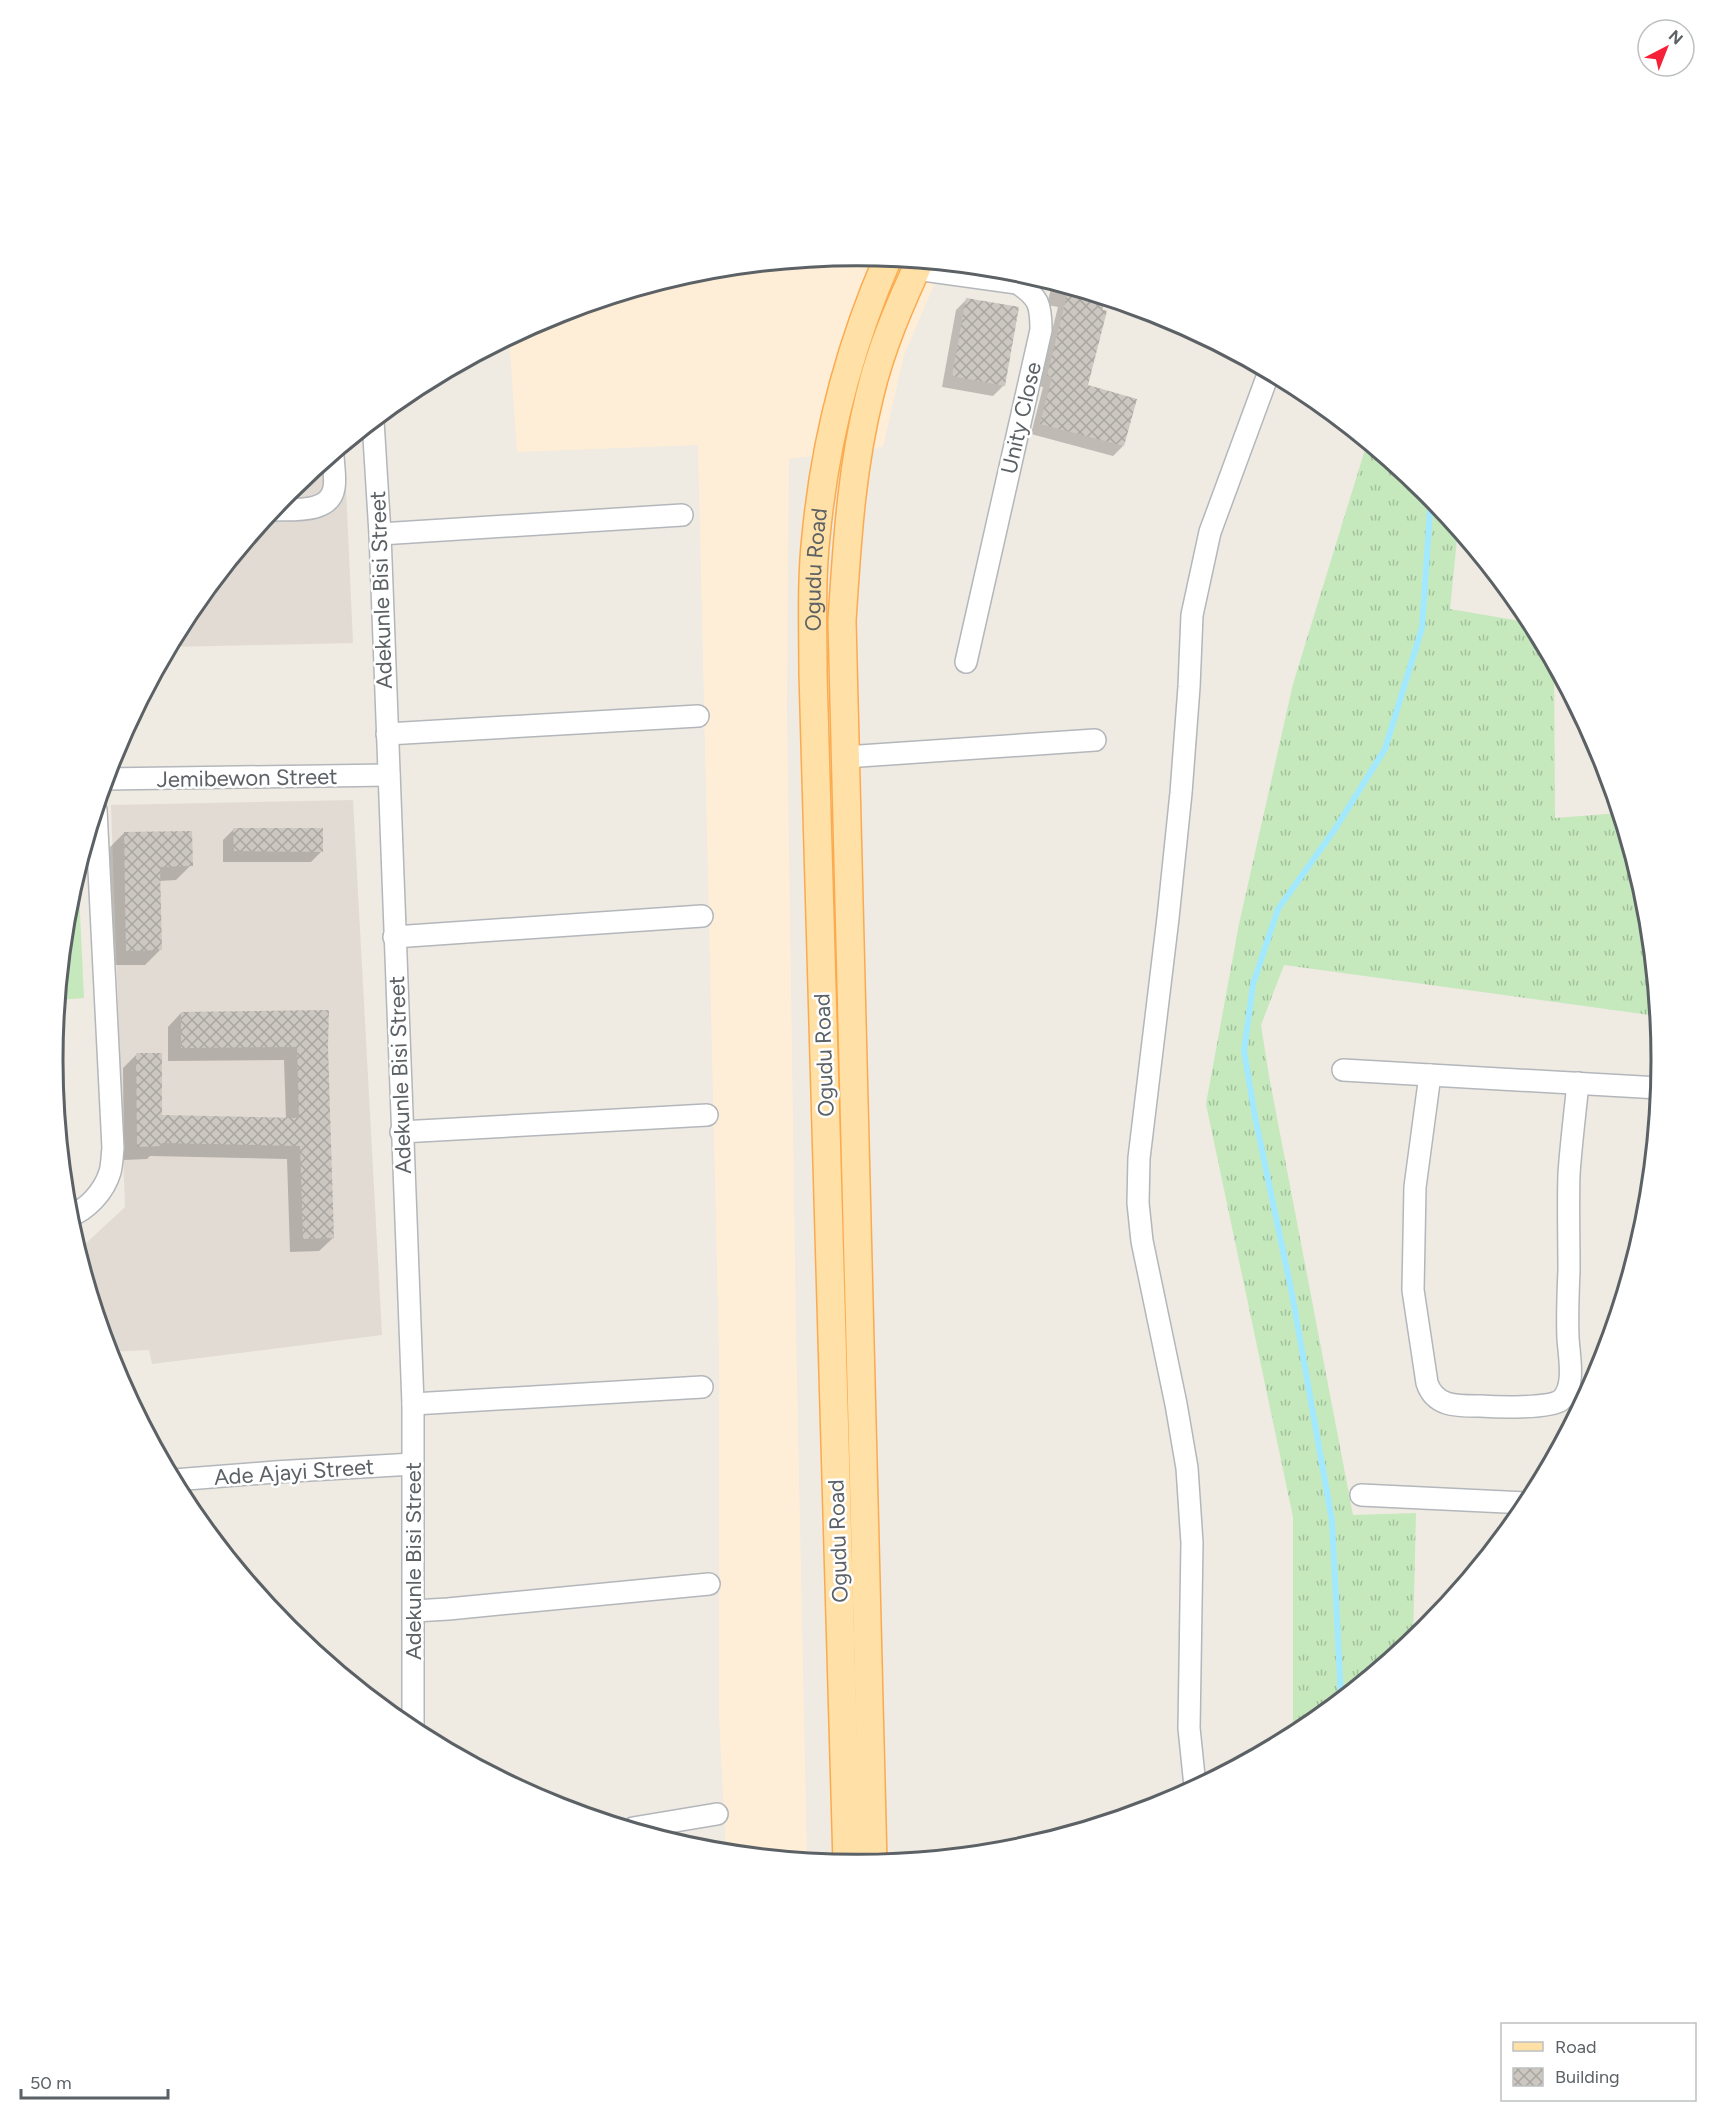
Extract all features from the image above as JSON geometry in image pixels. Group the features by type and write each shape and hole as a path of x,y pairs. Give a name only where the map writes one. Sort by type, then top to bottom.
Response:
{"main road":[{"name":"Ogudu Road","path":"847,1854 813,673 813,590 816,536 832,436 859,332 884,267"},
{"name":"Ogudu Road","path":"873,1853 842,621 849,514 858,451 870,393 899,305 917,268"},
{"path":"820,910 849,911"}],"street":[{"name":"Unity Close","path":"951,271 1017,283 1038,300 1041,312 1041,330 966,662"},
{"path":"1194,1778 1189,1728 1192,1543 1187,1468 1174,1393 1142,1241 1138,1203 1139,1158 1178,816 1189,687 1192,615 1210,532 1266,380"},
{"name":"Adekunle Bisi Street","path":"374,430 380,534 413,1404 413,1718"},
{"path":"285,509 312,508 328,501 334,489 333,463"},
{"path":"380,534 682,515"},
{"path":"387,734 698,716"},
{"path":"845,757 1095,740"},
{"name":"Jemibewon Street","path":"114,779 389,775"},
{"path":"78,1213 99,1193 110,1173 113,1148 97,831"},
{"path":"394,937 702,916"},
{"path":"1343,1070 1650,1087"},
{"path":"1430,1075 1415,1187 1413,1290 1430,1392 1436,1399 1446,1404 1475,1406 1512,1407 1555,1403 1562,1399 1568,1390 1570,1373 1568,1334 1569,1173 1578,1083"},
{"path":"401,1132 707,1115"},
{"path":"413,1404 702,1387"},
{"name":"Ade Ajayi Street","path":"183,1479 414,1464"},
{"path":"1360,1496 1516,1502"},
{"path":"414,1611 448,1610 709,1584"},
{"path":"649,1825 717,1814"}],"shaded area":[{"path":"857,266 940,270 904,355 883,447 789,459 787,710 807,1852 726,1842 719,1718 719,1356 698,445 517,452 510,345 553,326 651,293 753,272 805,267"},
{"path":"344,454 353,643 179,647 227,576 260,536 296,498"},
{"path":"353,800 382,1335 152,1364 149,1350 119,1352 105,1315 85,1244 125,1207 111,805"}],"green space":[{"path":"1365,450 1418,498 1457,540 1450,609 1519,621 1554,680 1555,818 1612,814 1636,905 1644,956 1649,1015 1284,965 1261,1025 1353,1515 1416,1513 1413,1625 1381,1656 1293,1723 1293,1517 1206,1104 1239,924 1293,684"},
{"path":"79,899 84,998 66,999"}],"building":[{"path":"1067,294 1102,305 1101,309 1107,311 1088,385 1137,399 1124,446 1040,424 1052,377 1047,376"},
{"path":"966,298 1019,307 1005,386 952,376"},
{"path":"233,828 323,828 323,852 234,851"},
{"path":"192,831 193,866 160,867 162,950 126,951 124,832"},
{"path":"329,1010 328,1047 334,1238 303,1239 300,1146 162,1143 162,1146 137,1147 136,1053 162,1053 162,1115 299,1118 297,1047 181,1048 181,1012"}],"waterway":[{"path":"1341,1689 1332,1521 1292,1294 1255,1117 1244,1051 1253,984 1278,909 1335,829 1385,749 1422,628 1430,511"}]}
